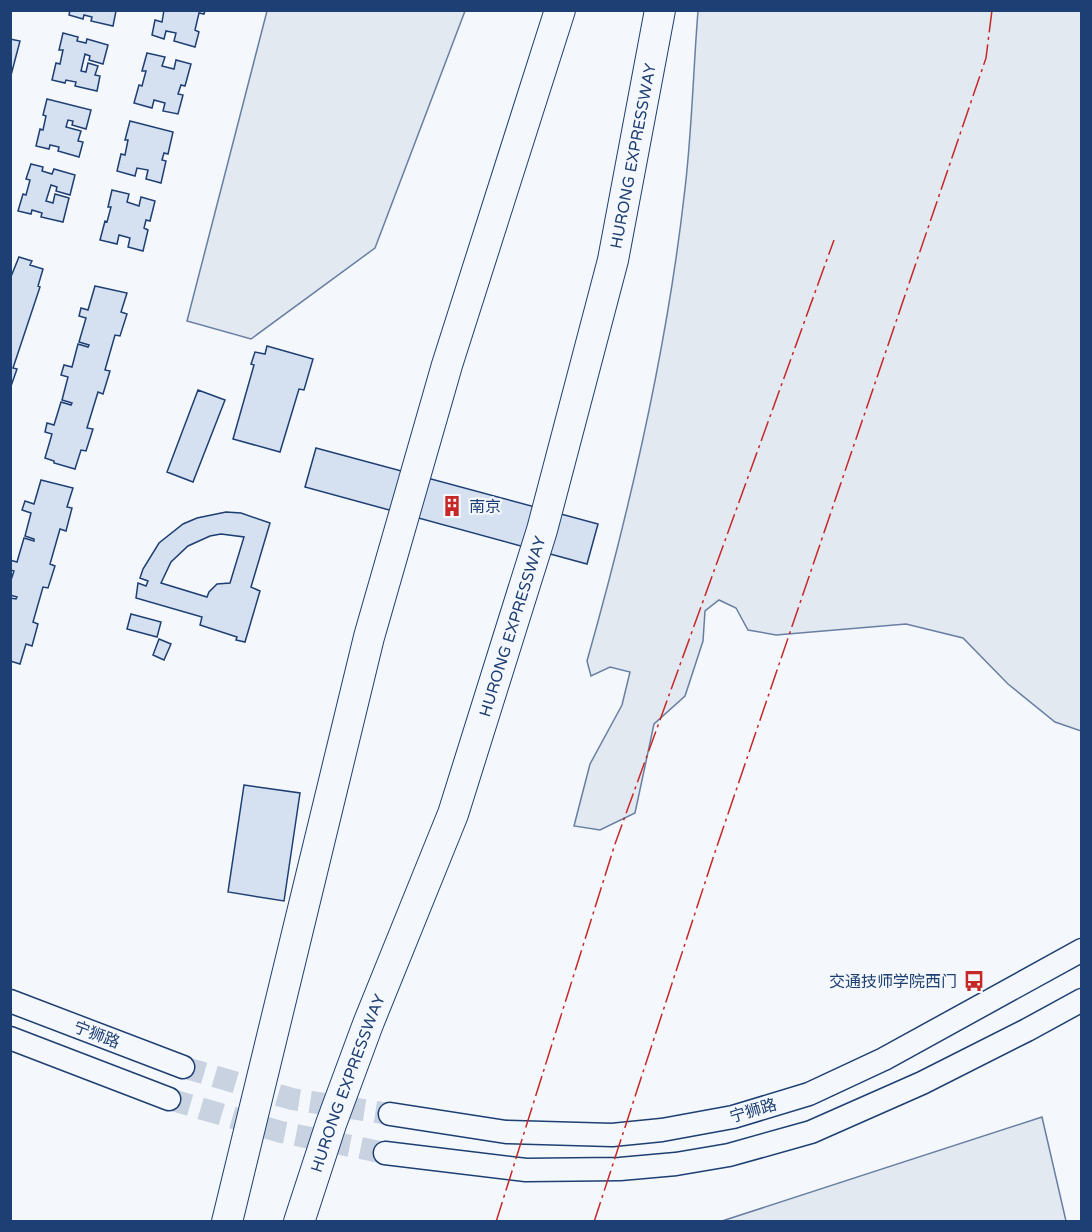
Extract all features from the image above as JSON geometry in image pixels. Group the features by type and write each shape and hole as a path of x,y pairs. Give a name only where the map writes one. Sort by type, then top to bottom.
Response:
{"highway":[{"path":"227,1221 369,637 447,365 560,10"},
{"name":"HURONG EXPRESSWAY","path":"299,1221 331,1124 368,1024 453,814 542,530 613,260 660,10"}],"main road":[{"name":"宁狮路","path":"390,1114 506,1132 612,1135 662,1130 733,1117 809,1094 884,1059 1082,950"},
{"path":"385,1153 526,1170 620,1169 676,1164 729,1155 811,1132 842,1119 922,1083 1082,1000"},
{"name":"宁狮路","path":"10,1001 183,1067"},
{"path":"10,1038 169,1099"}],"shaded area":[{"path":"267,11 465,11 375,248 251,339 187,321"},
{"path":"698,11 1081,11 1081,731 1055,722 1008,684 963,638 906,624 776,635 748,630 736,608 719,600 705,611 703,641 685,696 654,724 635,813 600,830 574,826 590,764 622,705 630,672 610,667 591,676 587,661 632,489 657,373 687,174"},
{"path":"1042,1117 1066,1221 722,1221"}],"building":[{"path":"70,10 116,11 113,26 91,21 92,17 84,15 83,19 69,15"},
{"path":"164,10 205,10 204,14 199,13 195,30 199,32 195,47 174,41 176,33 166,31 164,39 152,35 155,20 162,22"},
{"path":"63,33 78,37 77,41 86,43 87,39 108,45 103,64 89,60 90,56 85,54 81,71 86,72 88,63 98,66 95,75 100,76 97,91 75,86 76,82 66,80 65,83 52,80 56,63 60,64 63,50 59,50"},
{"path":"10,39 20,41 10,79"},
{"path":"147,53 165,57 162,66 174,69 176,60 191,64 185,86 181,85 178,94 183,95 178,114 163,111 165,103 154,100 152,108 134,103 146,71 142,71"},
{"path":"47,99 91,110 86,129 72,125 73,121 68,120 66,127 81,131 78,141 83,142 79,157 58,151 59,147 50,145 49,149 36,146 40,129 43,130 46,116 43,115"},
{"path":"130,121 173,132 168,154 164,153 162,160 166,161 161,183 146,179 148,170 137,168 135,176 117,171 121,154 125,155 128,140 125,140"},
{"path":"31,164 43,167 42,171 52,174 54,169 75,175 70,195 56,191 57,187 51,185 46,201 53,203 55,194 69,198 63,222 41,217 42,213 32,210 31,214 18,211 23,194 26,195 30,180 26,179"},
{"path":"112,190 129,194 127,202 139,206 141,197 155,201 150,221 146,220 144,228 148,230 143,251 128,247 130,238 119,235 117,244 100,240 111,207 108,207"},
{"path":"19,257 32,261 30,265 43,269 38,286 40,287 13,368 17,369 10,389 10,279"},
{"path":"95,286 127,293 121,312 127,314 120,336 115,335 105,370 110,371 103,394 98,392 87,428 93,429 86,451 81,450 75,469 45,458 52,434 45,432 47,423 54,425 61,402 71,405 72,403 62,400 68,377 61,375 64,365 72,367 78,344 88,347 89,345 79,342 86,318 79,316 81,308 88,310"},
{"path":"267,346 313,359 304,390 299,389 280,452 233,439 254,365 251,364 255,352 265,354"},
{"path":"198,390 225,400 193,482 167,472"},
{"name":"南京","path":"316,448 598,524 587,564 305,487"},
{"path":"41,480 73,488 67,507 72,508 66,531 60,529 50,564 55,566 48,588 43,587 33,622 38,624 32,646 26,644 20,664 10,661 10,598 16,599 17,597 10,595 10,583 14,571 10,570 10,560 17,562 24,538 34,541 25,536 31,513 22,510 25,501 34,504"},
{"path":"226,512 241,513 270,523 251,587 260,591 245,642 236,640 237,637 200,625 202,617 136,598 138,583 146,586 148,581 140,578 143,569 159,543 183,524 197,518","holes":["221,534 244,537 230,583 217,584 207,597 161,583 171,562 188,546 210,536"]},
{"path":"131,614 161,622 157,637 127,629"},
{"path":"159,639 171,644 164,660 153,655"},
{"path":"244,785 300,793 284,901 228,892"}],"tunnel":[{"path":"183,1067 292,1099 390,1114"},
{"path":"169,1099 281,1132 385,1153"}],"power":[{"path":"594,1222 715,852 986,58 992,10"},
{"path":"496,1222 615,844 834,240"}],"place":[{"name":"南京","path":"452,506"},
{"name":"交通技师学院西门","path":"974,981"}]}
